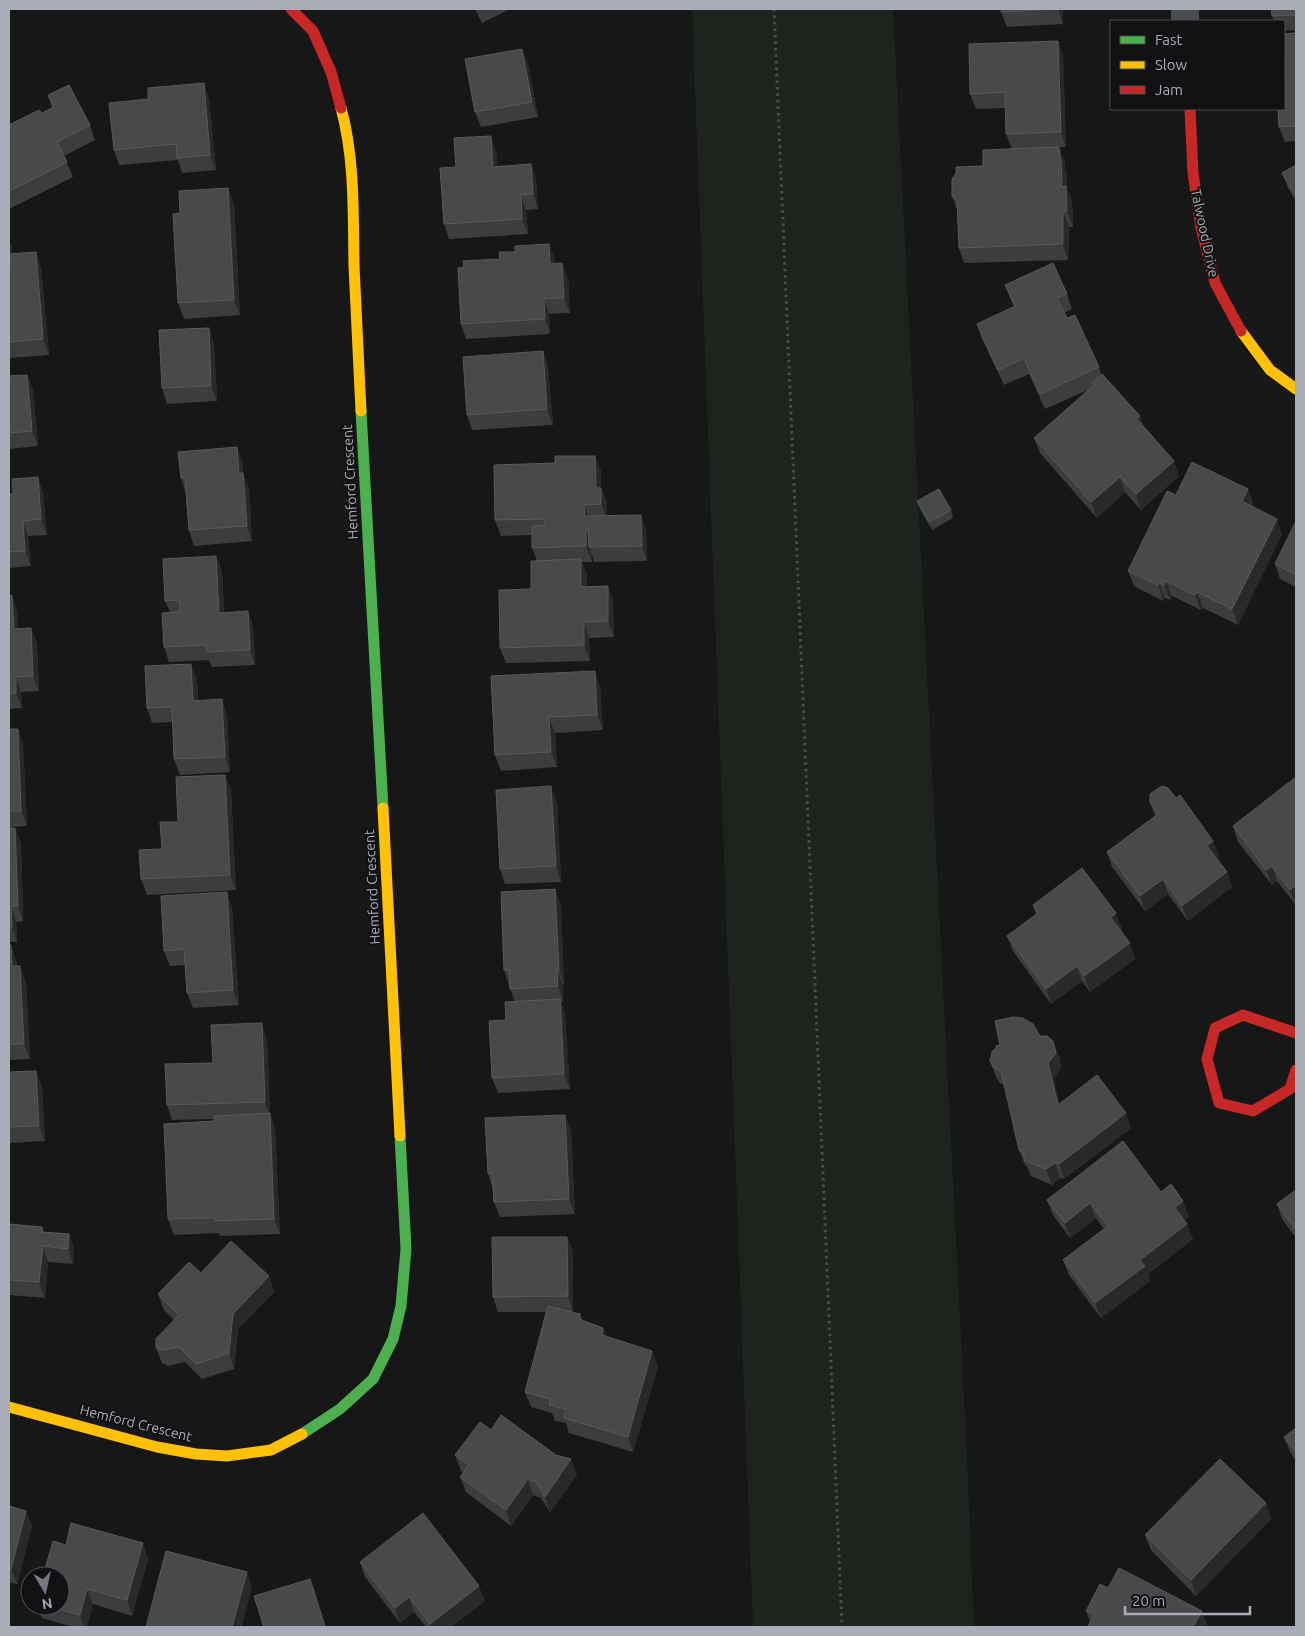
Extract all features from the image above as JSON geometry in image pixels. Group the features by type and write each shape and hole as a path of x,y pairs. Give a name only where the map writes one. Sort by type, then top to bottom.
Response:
{"street":[{"name":"Hemford Crescent","path":"9,1406 157,1447 196,1454 227,1456 270,1450 305,1432 340,1408 374,1379 393,1339 401,1306 406,1249 355,289 352,176 344,120 331,72 313,31 291,9"},
{"name":"Talwood Drive","path":"1190,110 1193,173 1201,228 1215,283 1240,330 1270,370 1296,389"},
{"path":"1296,1033 1243,1015 1215,1028 1207,1058 1219,1103 1253,1111 1290,1089 1296,1070"}],"path":[{"path":"774,9 842,1627"}],"shaded area":[{"path":"692,9 893,9 966,1436 974,1627 753,1627"}],"building":[{"path":"1001,9 1054,9 1001,12"},
{"path":"1271,9 1296,9 1296,15 1272,16"},
{"path":"1296,33 1296,126 1279,127 1278,110 1285,110 1285,34"},
{"path":"1058,41 1061,132 1006,134 1005,92 970,94 969,44"},
{"path":"522,49 532,102 475,112 465,59"},
{"path":"204,83 210,155 177,158 176,144 114,150 109,103 148,99 148,88"},
{"path":"69,85 90,125 57,142 67,162 9,191 9,125 39,110 42,113 54,107 48,95"},
{"path":"491,136 493,167 531,164 533,194 521,195 522,219 444,224 440,168 456,167 454,138"},
{"path":"1059,147 1061,186 1066,186 1067,211 1063,212 1063,244 959,248 957,200 952,196 952,179 956,174 956,167 983,166 983,150"},
{"path":"1296,165 1296,196 1282,173"},
{"path":"228,188 234,300 178,303 173,214 180,213 179,191"},
{"path":"549,244 550,264 562,263 564,298 544,299 545,319 461,324 458,268 464,267 463,261 500,259 499,252 515,252 515,246"},
{"path":"36,252 43,339 9,342 9,264 11,264 10,254"},
{"path":"1053,263 1067,294 1057,298 1067,318 1075,315 1099,367 1040,394 1024,358 998,370 977,324 1015,306 1005,285"},
{"path":"209,328 211,386 162,388 159,330"},
{"path":"543,351 547,409 467,415 463,357"},
{"path":"1102,374 1140,416 1137,419 1174,461 1136,494 1120,477 1091,502 1034,438 1094,385 1092,383"},
{"path":"27,375 32,431 9,433 9,376"},
{"path":"237,447 239,473 243,473 247,526 189,530 185,478 181,478 178,452"},
{"path":"555,456 595,456 596,488 601,488 601,504 584,505 585,516 641,515 642,546 589,547 588,529 586,529 586,546 532,548 532,526 545,525 544,519 495,520 494,465 555,463"},
{"path":"1192,462 1248,489 1242,501 1277,519 1232,609 1197,592 1195,595 1166,581 1164,585 1159,582 1158,585 1128,571 1167,491 1176,495"},
{"path":"38,477 41,519 23,521 25,551 9,552 9,494 13,494 12,479"},
{"path":"939,489 951,510 929,522 917,501"},
{"path":"1296,521 1296,575 1275,564"},
{"path":"216,556 219,613 248,611 250,650 207,652 206,645 164,647 162,613 180,612 179,600 165,601 163,559"},
{"path":"581,559 581,587 608,586 608,621 584,622 584,645 500,648 499,590 531,589 531,561"},
{"path":"12,595 14,629 31,628 33,676 16,677 16,693 9,693 9,596"},
{"path":"191,664 193,701 222,699 225,757 174,759 172,707 147,708 145,666"},
{"path":"595,671 597,715 549,717 551,752 495,755 491,676"},
{"path":"9,729 18,729 21,811 9,811"},
{"path":"225,775 230,875 141,879 139,850 162,849 160,822 178,822 176,777"},
{"path":"1296,777 1296,885 1290,890 1272,866 1266,870 1233,826"},
{"path":"551,786 556,866 500,869 496,790"},
{"path":"1162,786 1168,788 1176,798 1180,795 1213,841 1207,846 1227,872 1182,906 1163,879 1140,896 1107,852 1158,814 1150,802 1150,794"},
{"path":"9,828 15,828 18,906 11,906 12,927 9,927"},
{"path":"1082,868 1116,913 1111,918 1130,943 1084,976 1077,966 1046,989 1007,936 1038,913 1033,905"},
{"path":"555,889 559,969 557,970 558,986 510,989 509,970 504,970 501,892"},
{"path":"227,892 233,990 187,993 184,949 164,951 161,896"},
{"path":"9,945 11,945 12,966 20,966 24,1044 9,1044"},
{"path":"560,999 564,1074 492,1078 489,1021 506,1020 505,1002"},
{"path":"1013,1017 1023,1018 1033,1024 1040,1036 1047,1036 1053,1041 1056,1053 1048,1063 1058,1105 1097,1075 1126,1113 1059,1164 1055,1163 1046,1169 1025,1161 1023,1152 1019,1150 1001,1071 994,1068 990,1061 992,1052 996,1046 1000,1045 995,1021"},
{"path":"262,1023 265,1102 167,1105 165,1064 213,1063 211,1025"},
{"path":"36,1071 39,1126 9,1127 9,1072"},
{"path":"270,1113 274,1219 214,1221 214,1218 168,1219 164,1124 214,1121 214,1116"},
{"path":"565,1115 569,1199 494,1202 492,1173 488,1174 485,1118"},
{"path":"1123,1141 1161,1192 1171,1184 1183,1201 1175,1208 1187,1224 1140,1260 1145,1266 1095,1303 1063,1260 1108,1226 1090,1203 1065,1223 1047,1200"},
{"path":"1296,1190 1296,1230 1277,1204"},
{"path":"9,1224 42,1227 42,1232 69,1234 68,1249 43,1246 39,1282 9,1280"},
{"path":"492,1237 567,1237 568,1296 493,1297"},
{"path":"231,1241 269,1276 233,1314 229,1353 196,1364 179,1347 163,1350 156,1348 156,1339 179,1315 158,1294 189,1262 201,1273"},
{"path":"548,1306 580,1314 579,1319 603,1328 602,1335 652,1351 628,1437 564,1418 566,1409 549,1405 550,1399 525,1392"},
{"path":"501,1415 556,1455 571,1459 545,1497 536,1482 528,1479 506,1510 460,1477 469,1465 455,1455 480,1422 491,1430"},
{"path":"1296,1428 1296,1453 1284,1437"},
{"path":"1220,1459 1266,1503 1191,1580 1145,1535"},
{"path":"9,1506 26,1511 11,1569 9,1568"},
{"path":"423,1513 479,1586 430,1624 409,1597 395,1608 360,1562"},
{"path":"71,1523 143,1543 127,1600 87,1589 80,1615 70,1612 70,1566 46,1566 53,1541 66,1545"},
{"path":"166,1551 247,1572 232,1627 146,1627"},
{"path":"1119,1568 1202,1611 1193,1627 1088,1627 1094,1614 1086,1611 1100,1584 1108,1588"},
{"path":"310,1579 325,1627 264,1627 254,1596"}],"traffic: fast":[{"path":"361,411 383,808"},
{"path":"302,1434 340,1409 373,1379 393,1339 401,1306 406,1249 400,1136"}],"traffic: slow":[{"path":"341,108 346,127 351,167 361,411"},
{"path":"1241,331 1270,370 1296,389"},
{"path":"383,808 400,1136"},
{"path":"9,1407 157,1447 196,1454 227,1456 271,1450 302,1434"}],"traffic: jam":[{"path":"291,9 313,31 331,72 341,108"},
{"path":"1190,110 1193,173 1201,228 1215,283 1241,331"},
{"path":"1296,1033 1243,1015 1215,1028 1207,1059 1219,1103 1253,1111 1290,1089 1296,1070"}]}
